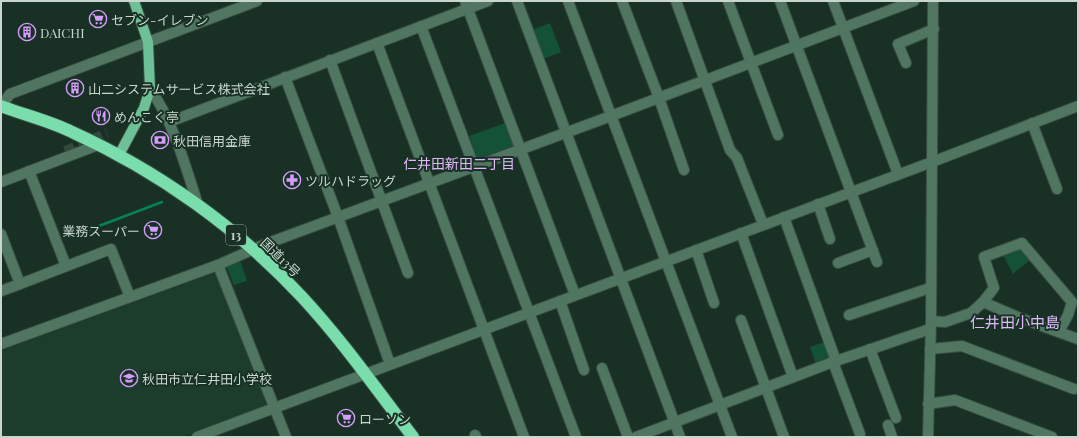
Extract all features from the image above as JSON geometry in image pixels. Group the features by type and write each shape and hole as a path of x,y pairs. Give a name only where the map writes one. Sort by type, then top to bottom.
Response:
{"highway":[{"name":"国道13号","path":"1,106 71,131 118,155 198,205 253,249 302,298 365,374 412,437"}],"main road":[{"path":"118,155 144,108 150,89 148,42 134,1"}],"street":[{"path":"1,106 10,94 257,1"},
{"path":"169,122 421,26 467,5 488,1"},
{"path":"517,1 680,437"},
{"path":"568,1 732,437"},
{"path":"622,1 659,98 684,170"},
{"path":"676,1 706,80 730,150 737,158 763,224"},
{"path":"728,1 778,135"},
{"path":"780,1 877,262"},
{"path":"833,1 898,174"},
{"path":"882,1 886,11"},
{"path":"1,344 218,265 253,249 659,98 914,1"},
{"path":"928,437 934,29 933,1"},
{"path":"467,5 575,295"},
{"path":"421,26 576,437"},
{"path":"906,63 898,44 934,29"},
{"path":"377,43 524,437"},
{"path":"330,60 408,274"},
{"path":"285,77 338,217 390,364"},
{"path":"150,89 158,100 169,122 198,205"},
{"path":"197,437 1078,106"},
{"path":"1032,123 1057,189"},
{"path":"1,182 98,145"},
{"path":"29,172 66,266"},
{"path":"818,204 830,238"},
{"path":"784,216 860,434"},
{"path":"741,233 793,377"},
{"path":"1,234 20,284"},
{"path":"636,437 930,325 945,322 971,313 983,302 994,288 984,257 1022,243 1072,302 1068,315 1059,332"},
{"path":"1,291 111,249 130,297"},
{"path":"696,250 714,303"},
{"path":"838,263 873,250"},
{"path":"218,265 286,437"},
{"path":"849,315 930,288"},
{"path":"560,301 584,370"},
{"path":"983,302 1020,318 1078,339"},
{"path":"741,320 784,437"},
{"path":"930,349 962,346 1074,389"},
{"path":"870,349 896,418"},
{"path":"602,368 628,437"},
{"path":"928,404 955,400 1052,437"},
{"path":"888,425 892,437"}],"shaded area":[{"path":"550,23 561,52 543,59 532,30"},
{"path":"508,122 516,145 477,159 469,136"},
{"path":"1019,246 1031,259 1013,274 1002,253"},
{"path":"240,260 247,281 234,285 226,265"},
{"name":"秋田市立仁井田小学校","path":"218,272 267,405 182,437 1,437 1,351"},
{"path":"827,341 831,354 828,360 816,364 810,347"}],"waterway":[{"path":"70,237 162,202"}],"tunnel":[{"path":"65,151 107,133"}],"place":[{"name":"セブン-イレブン","path":"98,19"},
{"name":"DAICHI","path":"27,32"},
{"name":"山二システムサービス株式会社","path":"75,88"},
{"name":"めんこく亭","path":"101,116"},
{"name":"秋田信用金庫","path":"160,140"},
{"name":"ツルハドラッグ","path":"292,180"},
{"name":"業務スーパー","path":"153,230"},
{"name":"秋田市立仁井田小学校","path":"129,378"},
{"name":"ローソン","path":"346,418"}],"district":[{"name":"仁井田新田二丁目","path":"459,163"},
{"name":"仁井田小中島","path":"1015,322"}]}
